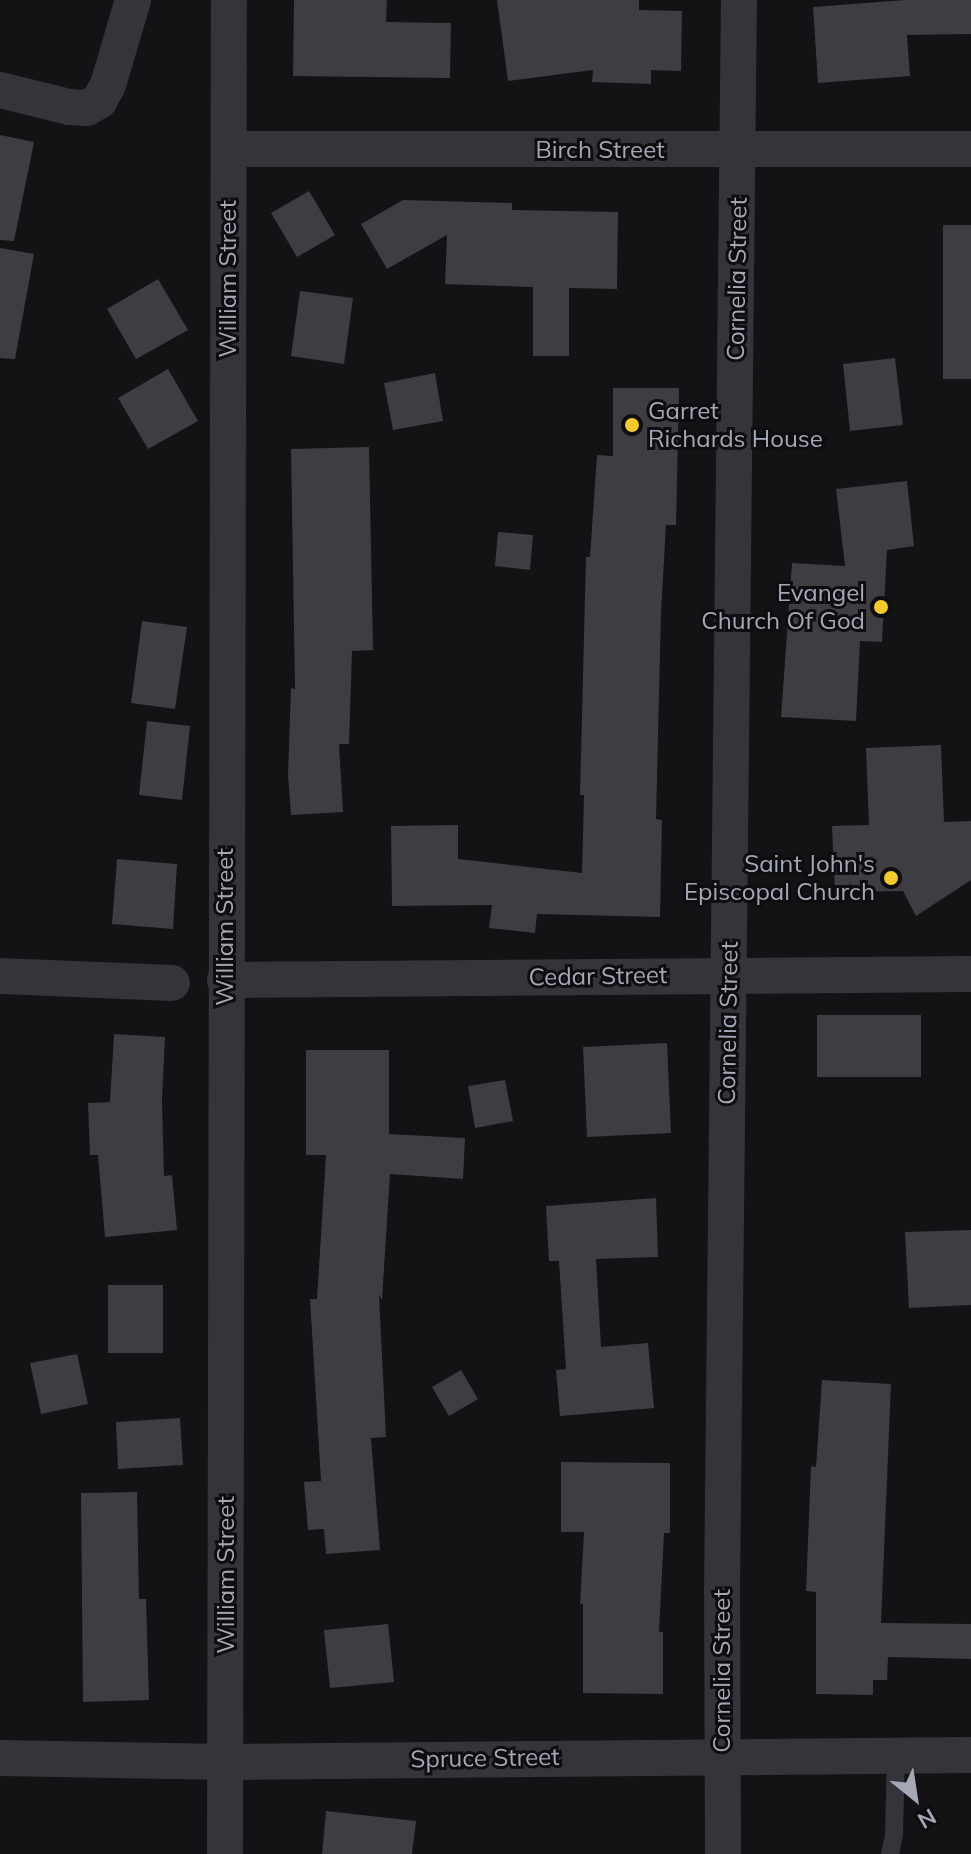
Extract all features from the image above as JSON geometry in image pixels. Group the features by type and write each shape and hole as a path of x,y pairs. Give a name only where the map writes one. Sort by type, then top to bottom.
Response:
{"street":[{"path":"0,90 69,107 87,108 99,101 108,85 133,0"},
{"name":"William Street","path":"225,1854 229,0"},
{"name":"Cornelia Street","path":"723,1854 739,0"},
{"name":"Birch Street","path":"229,149 971,149"},
{"name":"Cedar Street","path":"225,980 971,974"},
{"path":"0,976 172,983"},
{"name":"Spruce Street","path":"0,1758 226,1762 971,1755"}],"lane":[{"path":"890,1854 894,1835 896,1755"}],"building":[{"path":"294,0 387,0 386,22 451,23 450,78 293,76"},
{"path":"497,0 639,0 639,10 682,11 681,71 651,70 651,84 592,82 593,70 508,81"},
{"path":"905,0 971,0 971,34 907,35 910,76 818,83 813,7"},
{"path":"0,135 34,142 14,241 0,240"},
{"path":"309,191 335,235 297,257 271,213"},
{"path":"403,200 512,203 512,210 618,212 617,289 569,288 569,356 533,356 533,287 445,284 447,235 387,269 361,224"},
{"path":"943,225 971,225 971,379 943,379"},
{"path":"0,248 34,254 15,359 0,358"},
{"path":"158,279 188,330 136,359 107,309"},
{"path":"300,291 353,298 344,364 291,356"},
{"path":"895,358 903,425 850,431 843,364"},
{"path":"168,369 198,421 148,449 118,398"},
{"path":"435,373 443,421 393,430 384,383"},
{"path":"613,388 679,388 676,525 666,525 661,613 656,819 662,820 660,917 537,914 535,933 489,928 492,905 392,906 391,826 458,825 458,859 582,873 584,795 580,795 586,557 590,557 597,455 613,456"},
{"path":"369,447 373,650 352,651 349,744 339,744 343,812 291,815 288,775 291,688 295,689 291,449"},
{"path":"907,481 914,546 887,550 882,642 860,641 856,721 781,717 792,563 845,566 836,489"},
{"path":"498,532 533,535 530,570 495,566"},
{"path":"142,621 187,627 175,709 131,703"},
{"path":"147,721 190,726 182,800 139,795"},
{"path":"941,745 944,822 971,821 971,880 916,916 903,891 835,892 832,826 869,825 866,748"},
{"path":"117,859 177,864 173,929 112,924"},
{"path":"817,1015 921,1015 921,1077 817,1077"},
{"path":"114,1034 165,1037 162,1101 164,1176 172,1175 177,1230 105,1237 98,1155 90,1155 88,1103 110,1102"},
{"path":"667,1043 671,1133 587,1137 583,1047"},
{"path":"306,1050 389,1050 389,1134 465,1138 463,1179 390,1174 382,1300 379,1295 386,1437 371,1438 380,1550 326,1554 324,1529 308,1530 304,1482 321,1481 310,1299 317,1299 326,1155 306,1155"},
{"path":"505,1080 513,1121 475,1128 468,1086"},
{"path":"656,1198 658,1257 596,1259 601,1347 648,1343 654,1408 560,1416 556,1370 566,1369 559,1261 549,1261 546,1206"},
{"path":"971,1230 971,1305 909,1308 905,1232"},
{"path":"108,1285 163,1285 163,1353 108,1353"},
{"path":"77,1354 88,1404 41,1414 30,1363"},
{"path":"461,1370 478,1399 449,1416 432,1387"},
{"path":"822,1380 891,1384 881,1623 971,1624 971,1659 888,1657 887,1680 873,1680 873,1695 816,1694 816,1592 806,1591 811,1466 816,1467"},
{"path":"180,1418 183,1465 118,1469 116,1422"},
{"path":"561,1462 670,1463 670,1533 664,1533 659,1632 663,1632 663,1694 583,1693 583,1604 580,1604 584,1532 561,1532"},
{"path":"137,1492 139,1599 146,1599 149,1700 83,1702 81,1493"},
{"path":"388,1624 394,1682 330,1688 324,1630"},
{"path":"326,1811 416,1821 412,1854 322,1854"}],"place":[{"name":"Garret Richards House","path":"632,425"},
{"name":"Evangel Church Of God","path":"881,607"},
{"name":"Saint John's Episcopal Church","path":"891,878"}]}
